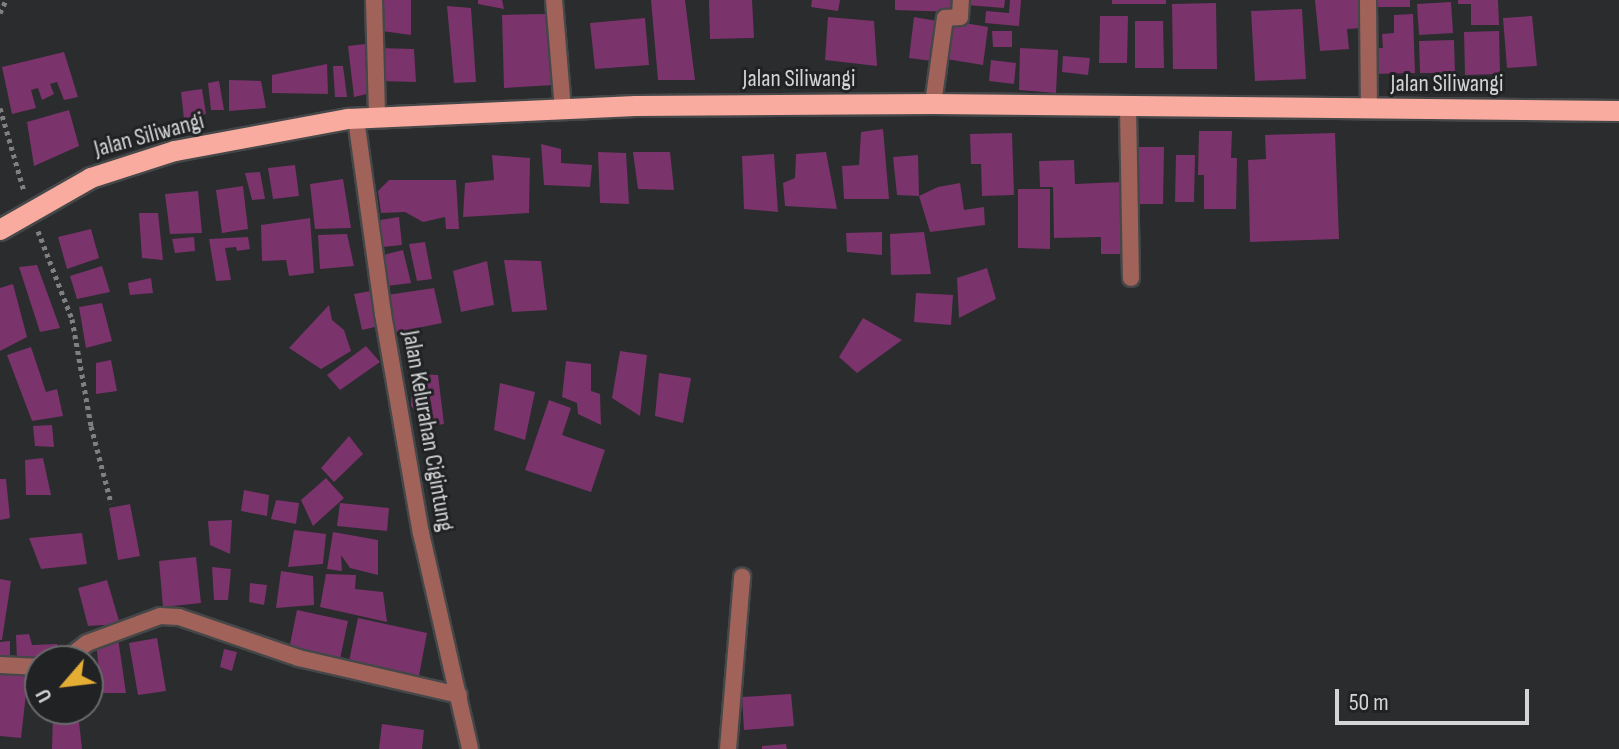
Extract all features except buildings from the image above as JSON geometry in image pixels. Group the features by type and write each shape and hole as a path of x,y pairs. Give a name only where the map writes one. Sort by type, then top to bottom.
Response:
{"main road":[{"name":"Jalan Siliwangi","path":"0,230 30,210 91,178 175,151 356,119 563,109 933,104 1619,111"}],"street":[{"path":"374,0 377,118"},
{"path":"554,0 563,109"},
{"path":"933,104 945,18 960,17 961,0"},
{"path":"1368,0 1369,109"},
{"path":"1128,108 1131,278"},
{"name":"Jalan Kelurahan Cigintung","path":"356,119 383,314 421,533 470,749"},
{"path":"728,749 742,577"},
{"path":"84,645 160,616 179,617 299,658 459,695"},
{"path":"0,665 24,666"}],"path":[{"path":"0,13 6,0"},
{"path":"0,108 30,210 72,319 91,426 111,503"}]}
